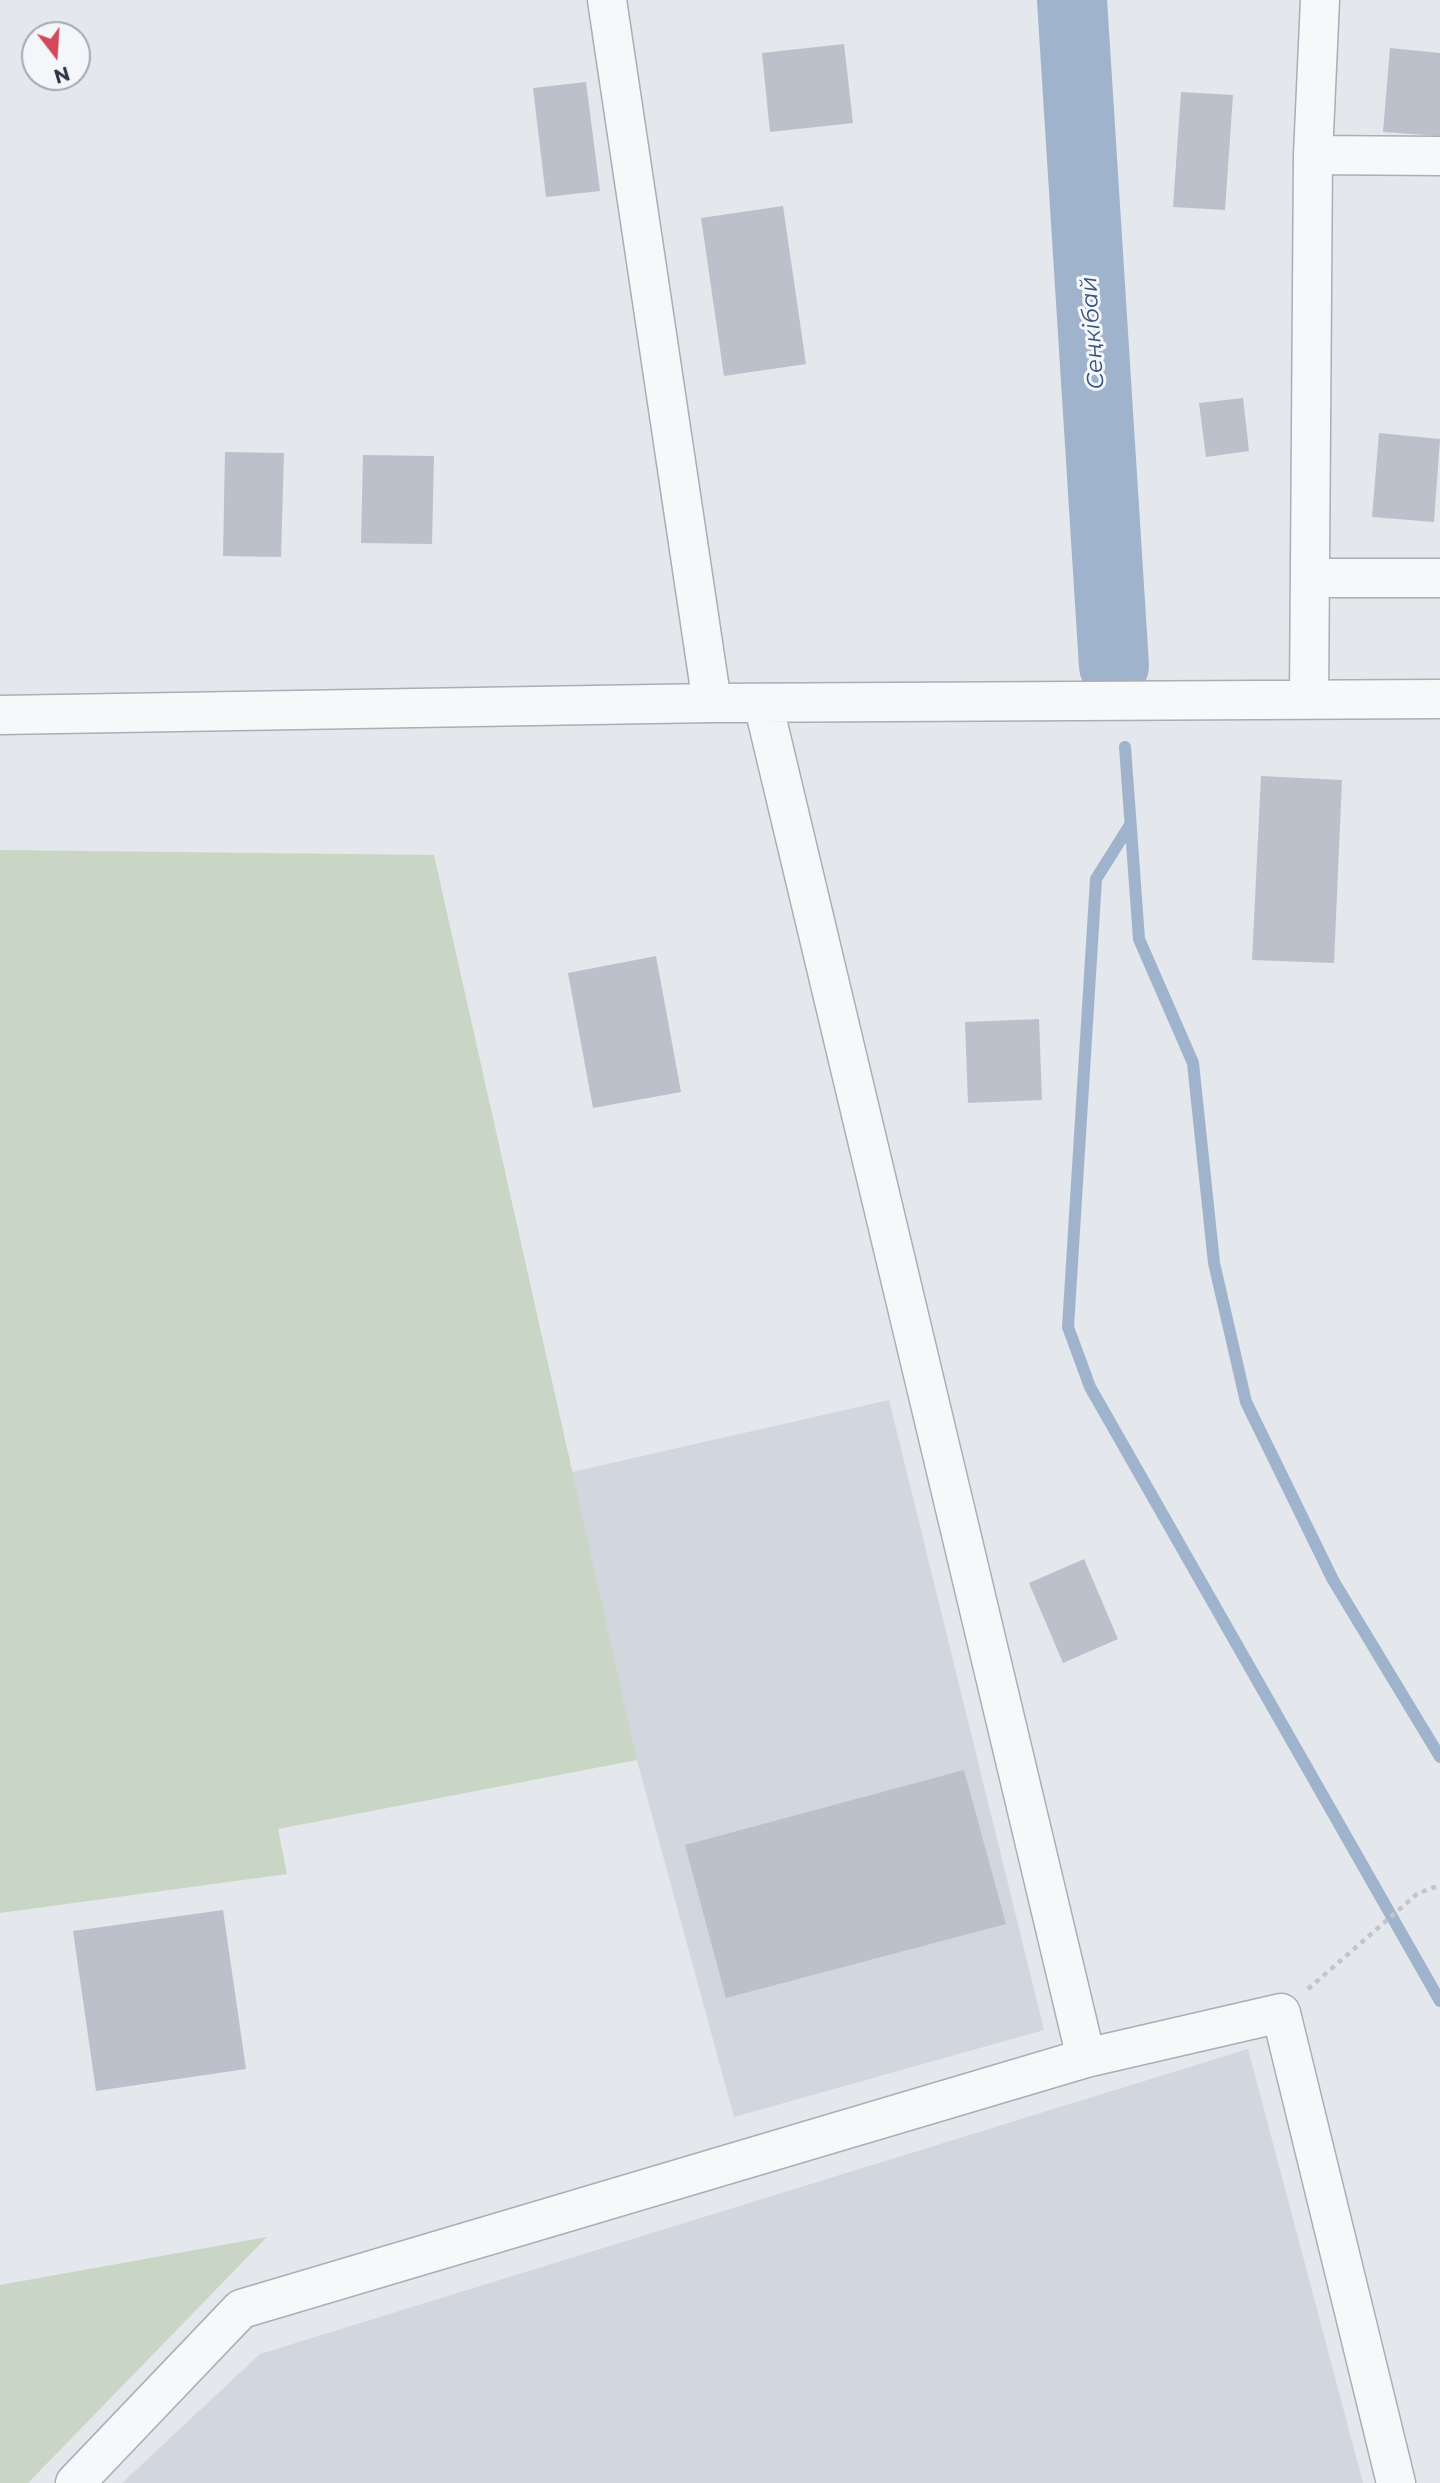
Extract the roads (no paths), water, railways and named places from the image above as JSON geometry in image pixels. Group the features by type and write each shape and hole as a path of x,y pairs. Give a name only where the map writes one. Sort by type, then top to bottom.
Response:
{"street":[{"path":"607,0 712,703"},
{"path":"1309,699 1313,155 1320,0"},
{"path":"1313,155 1440,156"},
{"path":"1310,578 1440,578"},
{"path":"0,715 712,703 1440,699"},
{"path":"763,703 1086,2057"},
{"path":"75,2483 241,2309 1086,2057 1281,2013 1396,2483"}],"waterway":[{"name":"Сеңкібай","path":"1072,0 1114,666"},
{"path":"1125,747 1139,939 1193,1063 1214,1263 1246,1402 1333,1580 1440,1757"},
{"path":"1130,825 1096,879 1068,1327 1090,1387 1440,2001"}]}
